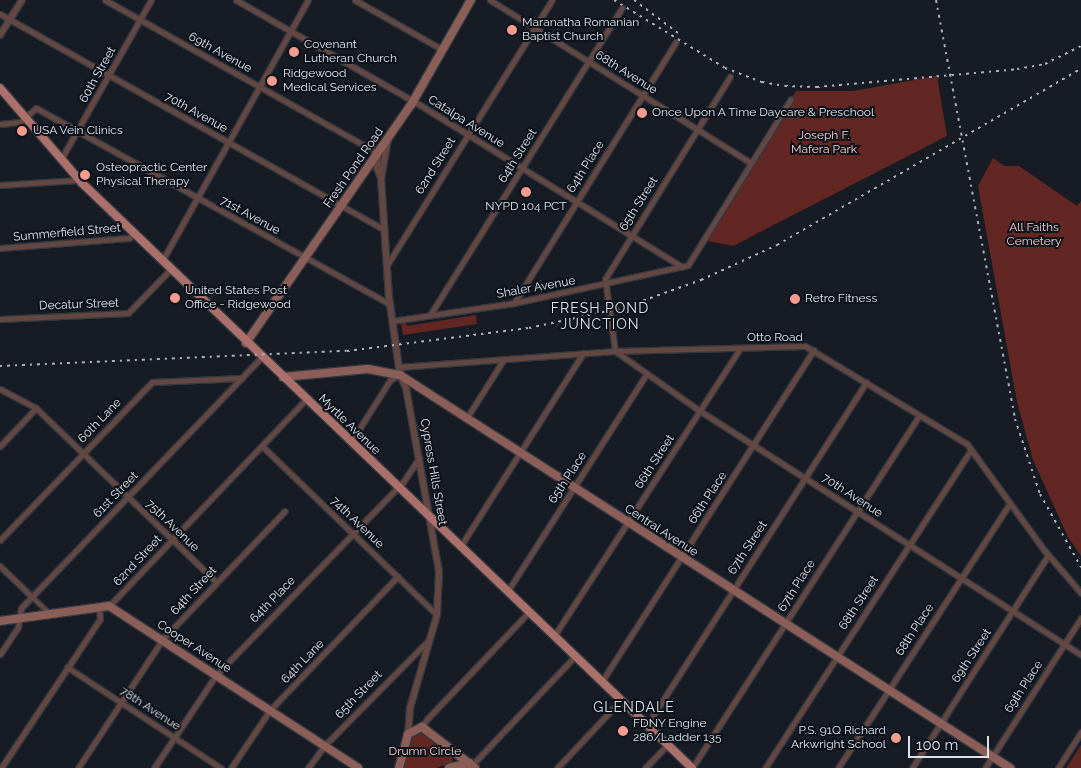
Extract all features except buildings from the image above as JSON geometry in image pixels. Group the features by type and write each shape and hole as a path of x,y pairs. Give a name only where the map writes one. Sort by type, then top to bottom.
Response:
{"main road":[{"name":"Fresh Pond Road","path":"246,343 414,101 471,0"},
{"name":"Myrtle Avenue","path":"0,88 78,180 246,343 692,768"},
{"name":"Central Avenue","path":"283,377 368,369 400,371 466,419 1010,768"},
{"name":"Cooper Avenue","path":"109,606 358,768"},
{"path":"0,621 109,606"},
{"path":"408,734 422,727 472,765"},
{"name":"Cypress Hills Street","path":"399,768 408,734"},
{"path":"449,768 472,765"}],"street":[{"path":"0,35 22,0"},
{"name":"69th Avenue","path":"105,0 378,153"},
{"name":"60th Street","path":"61,159 151,0"},
{"name":"Catalpa Avenue","path":"236,0 414,101 682,267"},
{"path":"162,261 308,0"},
{"path":"355,0 443,50"},
{"name":"68th Avenue","path":"490,0 751,163"},
{"name":"62nd Street","path":"386,266 552,0"},
{"name":"64th Street","path":"430,315 622,8"},
{"name":"70th Avenue","path":"0,14 383,229"},
{"name":"64th Place","path":"514,303 676,42"},
{"name":"65th Street","path":"605,285 605,279 730,77"},
{"path":"682,267 688,265 791,99"},
{"name":"71st Avenue","path":"25,118 36,108 390,304"},
{"path":"0,124 20,122 25,118"},
{"name":"Cypress Hills Street","path":"388,138 381,178 383,229 390,304 400,371 406,388 439,572 438,615 410,708 408,734"},
{"name":"Cypress Hills Street","path":"378,153 376,168 381,178"},
{"path":"0,185 78,180"},
{"name":"Summerfield Street","path":"0,248 129,238 134,233"},
{"name":"Shaler Avenue","path":"392,321 514,303 682,267"},
{"name":"Decatur Street","path":"0,319 128,313 170,270"},
{"path":"605,285 615,351"},
{"name":"Otto Road","path":"400,371 504,359 615,351 805,346 866,382 918,416 966,443 1048,555 1081,593"},
{"name":"66th Street","path":"554,636 740,348"},
{"name":"66th Place","path":"602,681 814,350"},
{"name":"70th Avenue","path":"615,351 646,375 700,411 1081,655"},
{"path":"460,547 583,353"},
{"name":"61st Street","path":"0,654 18,627 21,608 262,357"},
{"path":"466,419 504,359"},
{"path":"351,442 390,380 400,371"},
{"name":"65th Place","path":"507,592 646,375"},
{"name":"60th Lane","path":"0,540 152,382 242,378"},
{"name":"67th Street","path":"647,725 866,382"},
{"name":"75th Avenue","path":"0,389 36,408 216,582"},
{"name":"62nd Street","path":"109,606 306,399"},
{"path":"0,446 36,408"},
{"name":"67th Place","path":"692,768 918,416"},
{"name":"74th Avenue","path":"262,446 438,615"},
{"name":"68th Street","path":"765,768 971,450"},
{"name":"64th Place","path":"154,768 216,675 396,486 419,457"},
{"name":"68th Place","path":"838,768 960,577 1010,503"},
{"name":"64th Street","path":"78,768 162,640 285,511"},
{"name":"69th Street","path":"912,768 1048,555"},
{"path":"0,566 50,614"},
{"name":"64th Lane","path":"231,768 270,710 398,576"},
{"path":"2,768 100,618 99,608"},
{"path":"422,727 427,718 529,612"},
{"name":"69th Place","path":"985,768 1081,618"},
{"name":"65th Street","path":"308,768 324,746 430,640"},
{"path":"472,765 575,656"},
{"name":"78th Avenue","path":"67,667 221,768"},
{"path":"557,768 621,700"},
{"path":"1058,768 1081,732"},
{"path":"645,768 667,745"}],"green space":[{"name":"Joseph F. Mafera Park","path":"937,76 947,136 733,246 703,240 796,91 853,91"},
{"name":"All Faiths Cemetery","path":"993,158 1004,166 1019,166 1077,206 1081,201 1081,556 1068,537 1033,460 1017,402 978,186"},
{"path":"476,315 477,324 403,335 401,323 406,322 407,326"},
{"name":"Drumn Circle","path":"421,731 451,752 453,762 436,768 403,768 412,734"},
{"path":"1081,745 1081,768 1066,768"}],"railway":[{"path":"614,0 725,68 762,82 785,86 817,87 1017,69 1045,64 1081,46"},
{"path":"634,0 678,33"},
{"path":"936,0 1015,419 1040,494 1081,567"},
{"path":"0,366 347,351 529,328 622,308 701,280 777,245 1081,69"}],"place":[{"name":"Maranatha Romanian Baptist Church","path":"512,30"},
{"name":"Covenant Lutheran Church","path":"294,52"},
{"name":"Ridgewood Medical Services","path":"272,81"},
{"name":"Once Upon A Time Daycare & Preschool","path":"642,113"},
{"name":"USA Vein Clinics","path":"22,131"},
{"name":"Osteopractic Center Physical Therapy","path":"85,175"},
{"name":"NYPD 104 PCT","path":"526,192"},
{"name":"United States Post Office - Ridgewood","path":"175,298"},
{"name":"Retro Fitness","path":"795,299"},
{"name":"FDNY Engine 286/Ladder 135","path":"623,731"},
{"name":"P.S. 91Q Richard Arkwright School","path":"896,738"}],"district":[{"name":"FRESH POND JUNCTION","path":"600,316"},
{"name":"GLENDALE","path":"634,707"}]}
